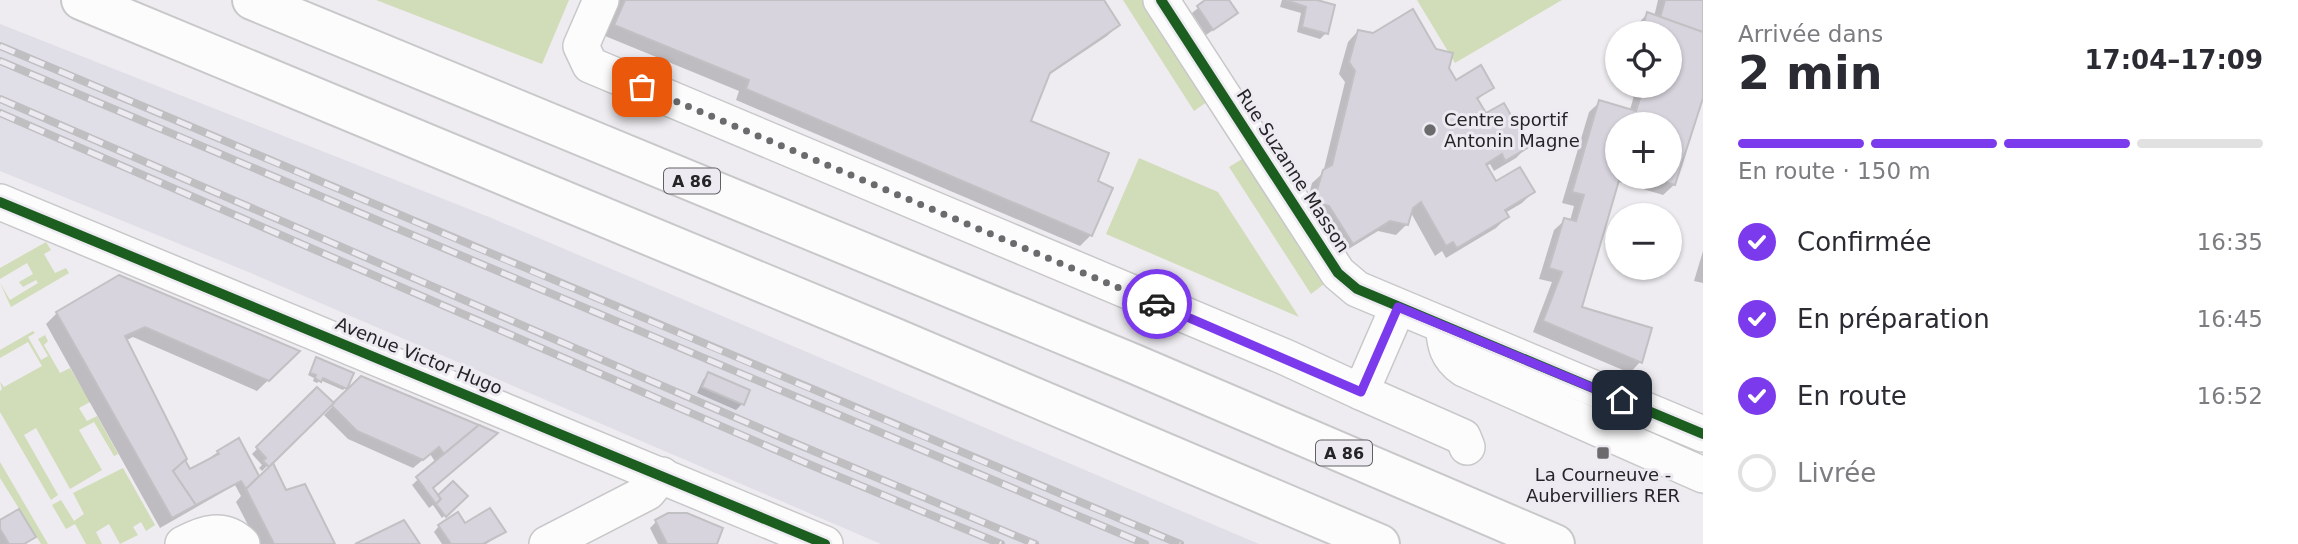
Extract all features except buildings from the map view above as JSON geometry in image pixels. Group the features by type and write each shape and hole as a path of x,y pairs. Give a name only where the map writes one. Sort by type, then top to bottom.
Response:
{"highway":[{"path":"82,0 880,331 1380,544"},
{"name":"A 86","path":"251,0 1132,363 1555,544"}],"street":[{"path":"601,0 581,46 590,65 1285,357 1463,437 1467,447"},
{"name":"Rue Suzanne Masson","path":"1161,0 1338,273 1357,289 1703,434"},
{"name":"Avenue Victor Hugo","path":"0,202 825,544"},
{"path":"1361,392 1398,307"},
{"path":"1443,325 1445,346 1451,360 1464,369 1703,475"},
{"path":"547,544 648,492 662,475"},
{"path":"183,544 206,533 218,532 230,535 242,544"}],"shaded area":[{"path":"0,24 489,217 1259,544 881,544 246,271 0,171"}],"green space":[{"path":"376,0 569,0 542,64"},
{"path":"1123,0 1147,0 1211,99 1194,111"},
{"path":"1417,0 1562,0 1455,63"},
{"path":"1247,156 1328,281 1311,294 1229,167"},
{"path":"1139,158 1218,192 1299,317 1106,234"},
{"path":"46,242 51,250 44,254 55,273 66,268 69,273 11,307 0,283 10,300 38,283 36,280 23,287 19,282 33,274 27,263 0,279 0,268"},
{"path":"33,331 35,333 28,337 41,360 48,356 38,339 45,335 48,341 44,345 60,373 70,368 90,402 79,408 87,421 97,416 118,454 114,456 94,422 79,430 102,470 70,489 36,428 24,435 58,495 51,500 0,412 0,382 4,387 42,366 28,342 0,358 0,350"},
{"path":"0,462 48,544 41,544 0,478"},
{"path":"123,468 155,525 146,531 141,522 133,527 138,535 120,544 109,524 96,532 102,544 86,544 75,524 66,529 52,505 61,500 74,521 84,514 73,493"}],"railway":[{"path":"0,46 1180,544"},
{"path":"0,61 1145,544"},
{"path":"0,99 785,439 1035,544"},
{"path":"0,113 806,463 1001,544"}],"cycle path":[{"path":"1161,0 1338,273 1357,289 1703,434"},
{"path":"0,202 825,544"}],"way so far":[{"path":"642,87 1157,304"}],"place":[{"name":"Centre sportif Antonin Magne","path":"1430,130"},
{"name":"La Courneuve - Aubervilliers RER","path":"1603,453"}],"route":[{"path":"1157,304 1361,392 1398,307 1622,400"}]}
